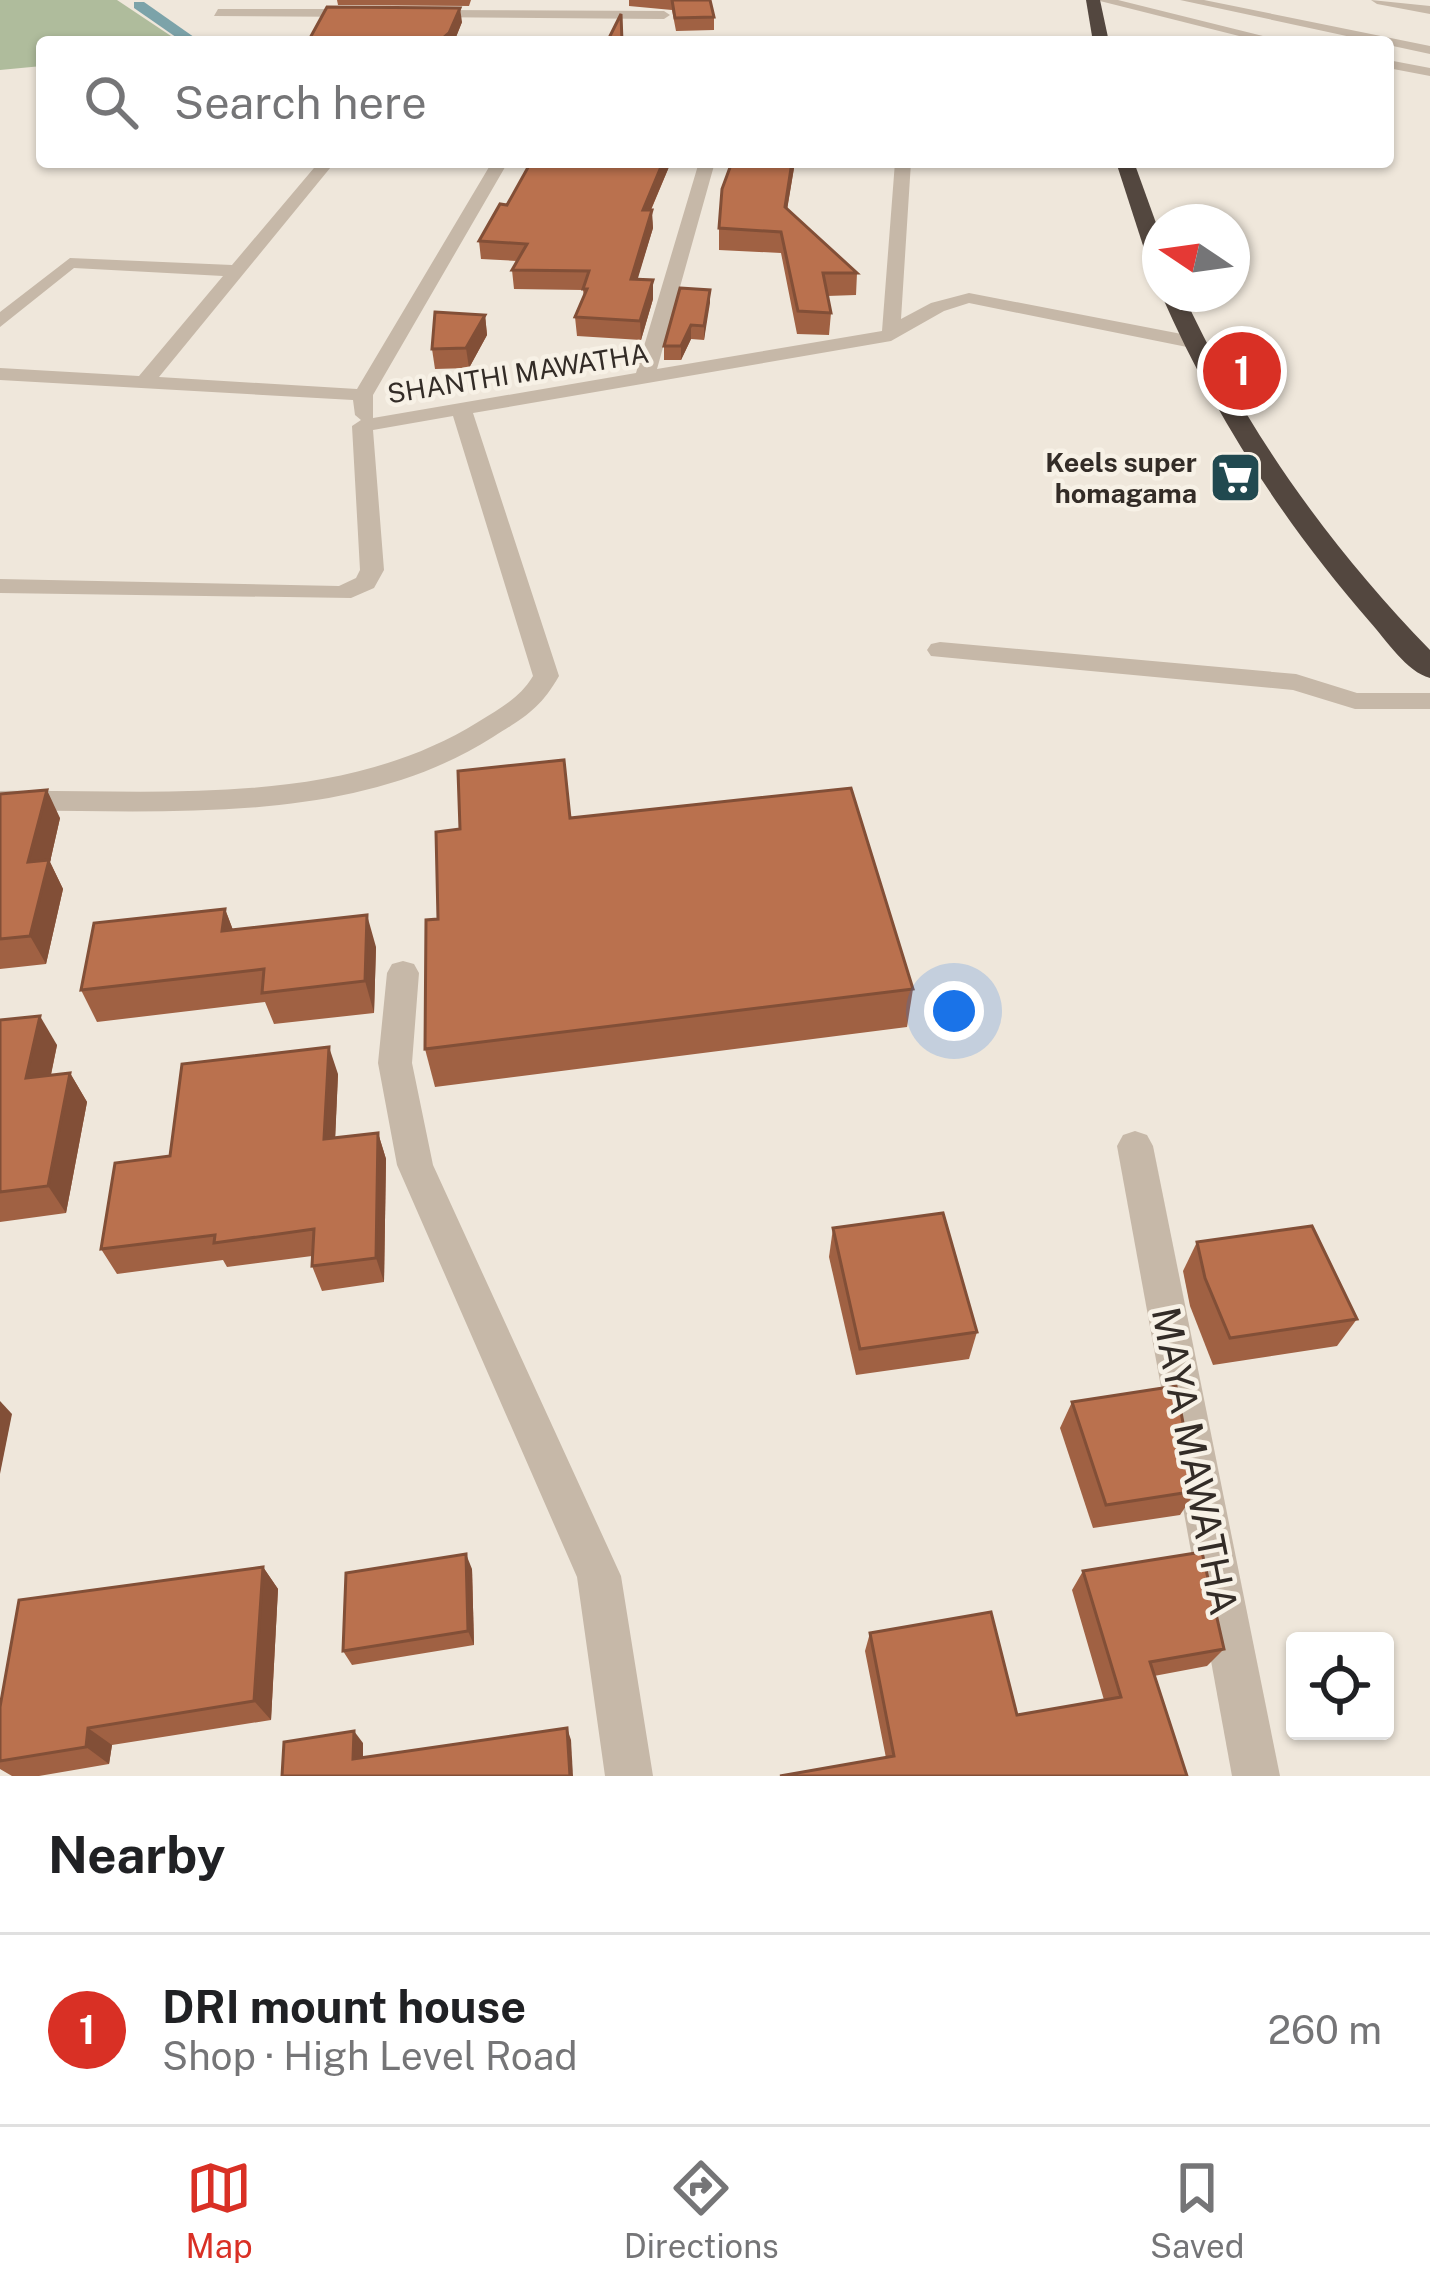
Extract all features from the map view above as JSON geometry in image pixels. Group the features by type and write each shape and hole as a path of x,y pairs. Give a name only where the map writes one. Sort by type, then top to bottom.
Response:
{"highway":[{"path":"1098,0 1101,36"},
{"path":"1127,168 1142,211"},
{"path":"1180,312 1227,410 1294,512 1370,607 1430,668"}],"street":[{"path":"1098,0 1254,36"},
{"path":"1186,0 1362,36"},
{"path":"1377,0 1430,10"},
{"path":"218,13 384,14"},
{"path":"352,28 361,14"},
{"path":"408,14 664,14"},
{"path":"1394,43 1430,50"},
{"path":"1394,65 1430,72"},
{"path":"144,382 322,168"},
{"path":"362,426 363,395 496,168"},
{"path":"644,380 705,168"},
{"path":"891,334 903,168"},
{"path":"0,321 70,262 238,271"},
{"name":"SHANTHI MAWATHA","path":"0,586 342,593 366,583 372,570 362,426 891,334 931,308 969,298 1192,342"},
{"path":"0,374 363,395"},
{"path":"0,801 232,798 357,785 442,757 531,701 546,676 460,406"},
{"path":"940,650 1297,682 1355,700 1430,701"},
{"path":"403,973 395,1063 416,1165 599,1576 629,1776"},
{"name":"MAYA MAWATHA","path":"1135,1146 1256,1776"}],"green space":[{"path":"0,0 117,0 171,36 36,36 36,67 0,70"}],"building":[{"path":"672,0 710,0 714,17 675,18"},
{"path":"327,7 460,8 446,36 311,36"},
{"path":"621,14 622,36 610,36"},
{"path":"528,168 660,168 643,210 652,210 631,279 653,280 640,321 575,317 589,271 512,270 527,244 479,241 500,204 507,205"},
{"path":"730,168 791,168 785,207 857,273 823,273 831,313 798,311 781,232 719,228 722,189"},
{"path":"680,288 710,290 704,326 691,325 681,346 664,346"},
{"path":"435,312 485,315 466,348 432,349"},
{"path":"564,760 570,818 851,788 913,989 425,1049 426,920 438,919 436,832 460,829 458,771"},
{"path":"47,790 28,862 49,860 30,936 0,939 0,794"},
{"path":"225,909 222,931 367,915 365,981 262,993 264,969 81,990 94,923"},
{"path":"40,1016 26,1078 70,1073 48,1186 0,1192 0,1020"},
{"path":"329,1047 324,1139 378,1133 376,1258 312,1266 314,1229 214,1243 215,1235 101,1249 115,1163 170,1156 182,1064"},
{"path":"943,1213 977,1332 860,1349 833,1228"},
{"path":"1312,1226 1357,1319 1230,1338 1205,1278 1197,1242"},
{"path":"1176,1386 1196,1491 1106,1505 1072,1402"},
{"path":"1202,1552 1224,1649 1150,1662 1187,1776 780,1776 894,1756 870,1633 991,1612 1017,1715 1121,1697 1083,1571"},
{"path":"466,1554 468,1631 343,1651 346,1573"},
{"path":"263,1567 254,1701 88,1728 86,1747 0,1761 0,1707 19,1600"},
{"path":"567,1728 570,1776 282,1776 284,1742 354,1731 353,1759"}],"waterway":[{"path":"139,5 184,36"}],"place":[{"name":"DRI mount house","path":"1242,371"},
{"name":"Keels super homagama","path":"1236,478"}]}
